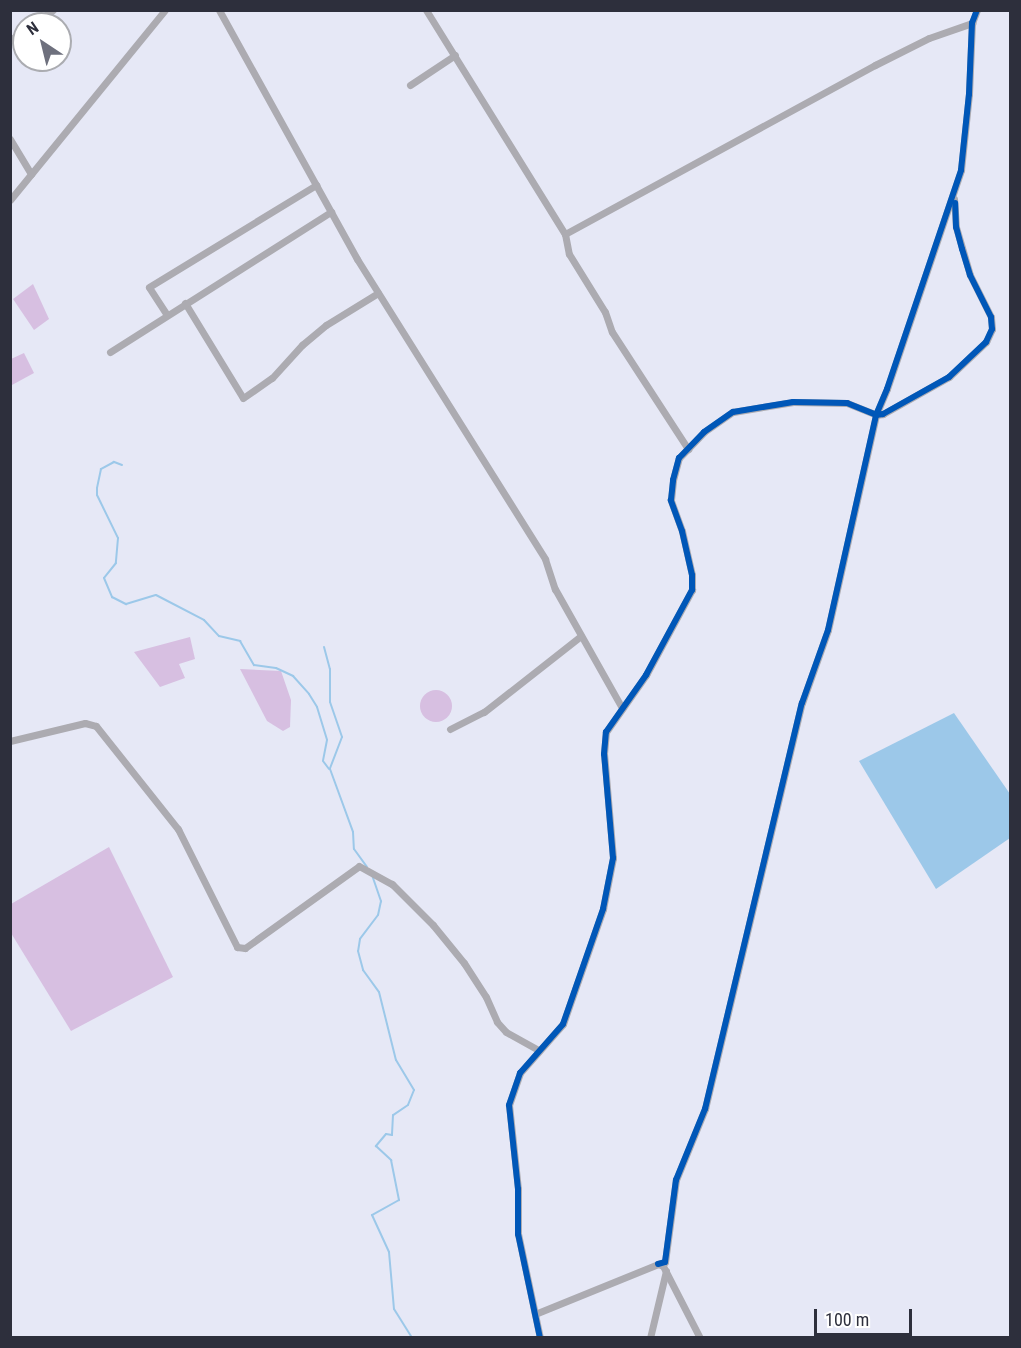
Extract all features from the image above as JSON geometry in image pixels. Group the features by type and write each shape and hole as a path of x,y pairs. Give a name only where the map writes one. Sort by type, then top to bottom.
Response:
{"street":[{"path":"10,200 165,10"},
{"path":"219,10 378,293 545,559 555,589 622,708"},
{"path":"426,10 565,234 569,254 605,312 612,332 688,449"},
{"path":"535,1314 665,1262 676,1180 705,1109 802,703 828,630 876,415 962,170 972,23 977,10"},
{"path":"565,234 875,65 929,38 972,23"},
{"path":"410,85 455,55"},
{"path":"10,139 32,174"},
{"path":"167,315 149,287 316,185"},
{"path":"540,1338 518,1234 518,1190 509,1105 520,1073 563,1024 603,909 613,858 606,732 646,675 692,590 692,575 687,553 671,500 679,458 704,432 733,412 794,402 847,403 876,415 883,414 949,377 986,342 992,329 991,317 970,275 956,227 954,194"},
{"path":"110,352 331,212"},
{"path":"185,303 243,398 272,378 302,345 326,325 378,293"},
{"path":"450,729 484,712 581,636"},
{"path":"10,741 85,723 96,726 177,829 237,947 245,948 359,866 392,884 433,925 464,963 486,997 496,1022 506,1032 538,1050"},
{"path":"658,1264 666,1271 700,1338"},
{"path":"650,1338 666,1271"}],"shaded area":[{"path":"33,284 49,319 34,330 13,299"},
{"path":"24,353 34,373 12,385 11,359"},
{"path":"190,637 195,659 179,664 185,678 160,687 134,652"},
{"path":"240,669 281,671 291,700 290,727 283,731 267,721"},
{"path":"436,690 447,695 452,706 447,717 436,722 425,717 420,706 425,695"},
{"path":"109,847 173,977 71,1031 11,933 11,904"}],"water":[{"path":"954,713 1010,794 1010,838 936,889 859,761"}],"waterway":[{"path":"122,465 114,462 101,469 97,488 97,495 118,538 116,563 104,578 112,597 126,604 156,595 204,620 219,636 240,641 254,665 276,668 293,676 317,707 327,740 323,761 329,769"},
{"path":"324,647 330,669 330,702 342,737 330,769 353,832 354,849 367,867"},
{"path":"372,875 381,901 378,915 360,939 358,951 363,970 379,992 396,1060 414,1090 408,1105 393,1115 392,1135 386,1134 376,1146 391,1160 399,1200 372,1215 389,1252 394,1309 412,1338"}],"cycle path":[{"path":"540,1338 518,1234 518,1189 509,1105 520,1073 563,1024 603,909 613,858 604,754 606,732 646,675 692,590 692,575 682,531 671,500 679,458 704,432 733,412 793,402 847,403 876,415 887,389 961,170 969,94 972,23 977,10"},
{"path":"658,1264 665,1262 676,1180 705,1109 802,703 828,630 876,415 883,414 949,377 986,342 992,329 991,317 970,275 962,249 956,227 955,203"}]}
